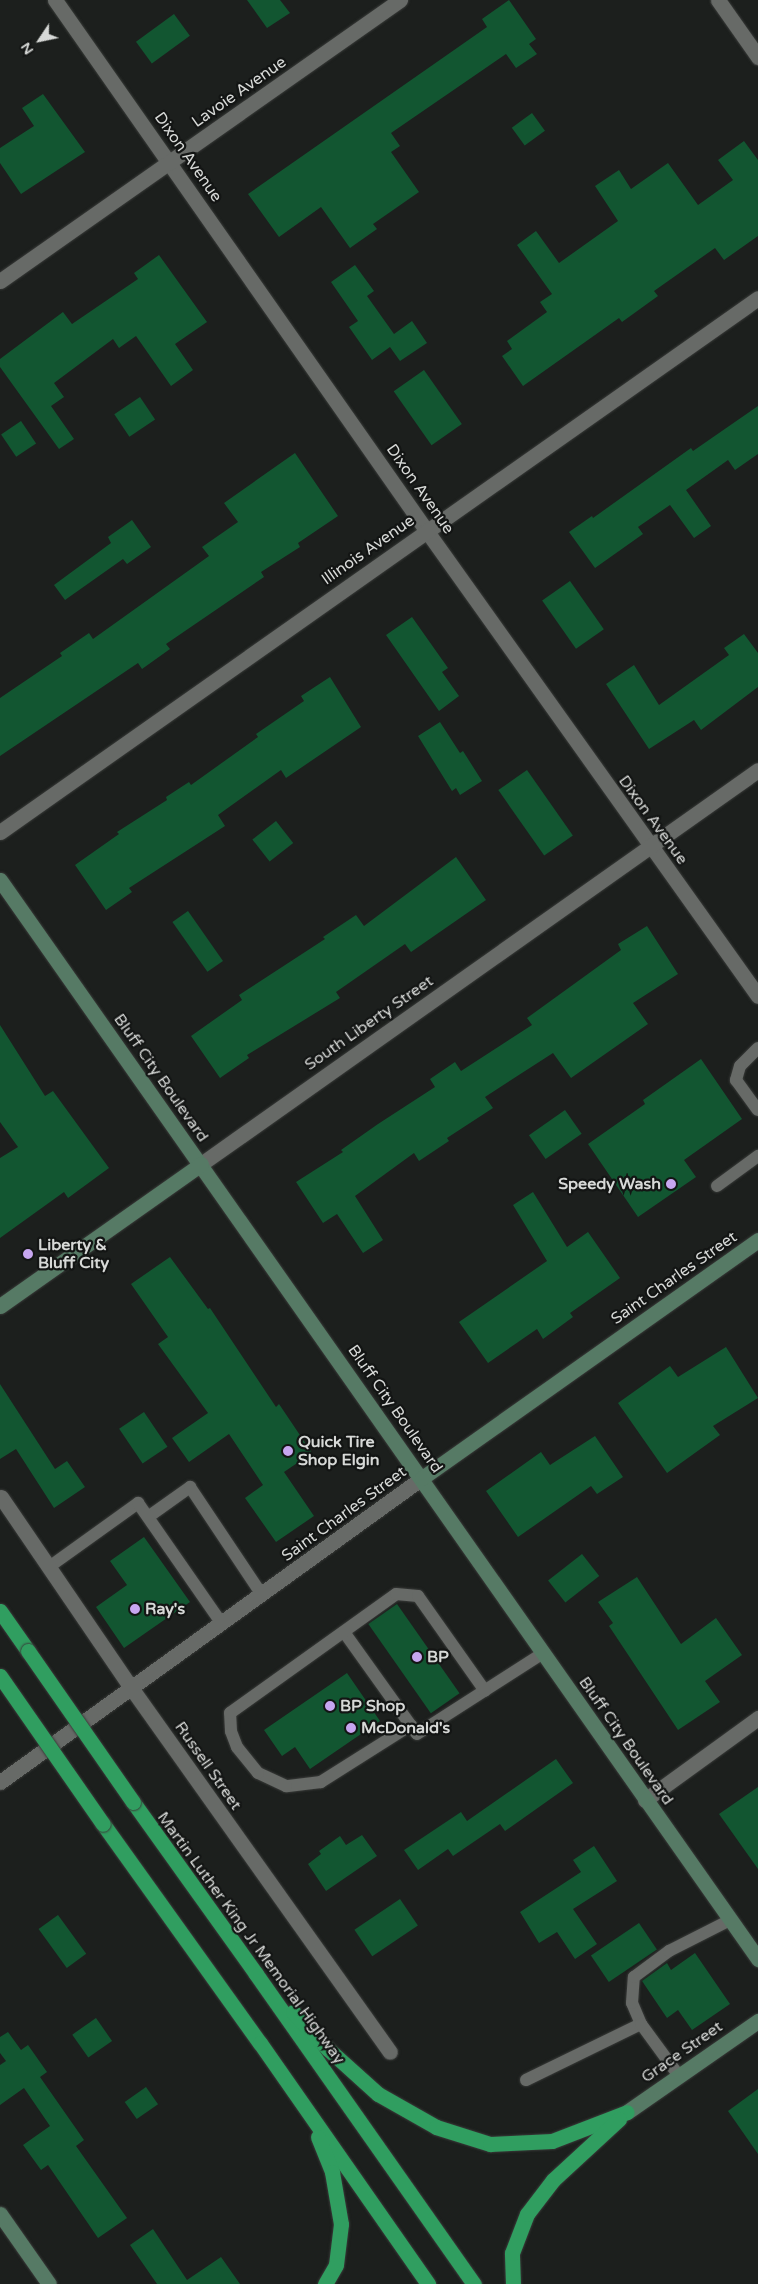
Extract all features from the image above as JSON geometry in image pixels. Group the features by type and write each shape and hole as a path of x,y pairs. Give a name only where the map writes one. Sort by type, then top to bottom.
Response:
{"highway":[{"name":"Martin Luther King Jr Memorial Highway","path":"0,1611 474,2284"},
{"path":"0,1676 428,2284"},
{"path":"256,1974 328,2049 378,2094 436,2127 490,2144 552,2141 627,2112"},
{"path":"308,2112 332,2172 341,2224 336,2265 325,2284"},
{"path":"513,2284 512,2253 527,2214 553,2180 627,2112"}],"main road":[{"name":"Bluff City Boulevard","path":"0,880 422,1478 758,1960"},
{"name":"South Liberty Street","path":"0,1306 200,1164"},
{"name":"Saint Charles Street","path":"422,1478 758,1240"},
{"name":"Grace Street","path":"627,2112 758,2021"},
{"path":"0,2214 49,2284"}],"street":[{"name":"Dixon Avenue","path":"55,0 426,530 758,996"},
{"name":"Lavoie Avenue","path":"0,281 400,0"},
{"path":"718,0 758,57"},
{"name":"Illinois Avenue","path":"0,832 426,530 758,298"},
{"name":"South Liberty Street","path":"200,1164 758,770"},
{"name":"Saint Charles Street","path":"0,1782 132,1689 422,1478"},
{"name":"Russell Street","path":"1,1497 132,1689 390,2052"},
{"path":"645,1800 758,1718"}],"lane":[{"path":"758,1048 740,1066 736,1080 758,1110"},
{"path":"717,1186 758,1156"},
{"path":"148,1517 190,1488 262,1595"},
{"path":"49,1567 138,1503 222,1624"},
{"path":"411,1725 321,1782 286,1786 258,1773 237,1747 231,1731 230,1714 396,1594 418,1596 485,1690"},
{"path":"344,1632 417,1734 543,1653"},
{"path":"679,2076 642,2024 632,2003 634,1977 669,1951 730,1920"},
{"path":"526,2080 642,2024"}],"building":[{"path":"247,0 280,0 290,13 267,28"},
{"path":"509,0 536,39 529,44 537,54 516,68 506,54 391,133 400,146 391,152 419,192 373,224 377,229 350,248 321,207 279,237 248,194 487,27 482,19"},
{"path":"174,14 190,36 152,63 136,42"},
{"path":"43,94 85,152 21,194 0,163 0,148 34,126 22,108"},
{"path":"532,113 545,131 525,145 512,128"},
{"path":"744,141 758,160 758,236 724,260 715,248 654,291 658,296 622,322 619,318 523,386 502,356 512,349 507,341 547,312 540,302 552,294 517,245 536,231 559,263 618,221 595,186 619,170 631,189 668,163 698,205 733,180 718,160"},
{"path":"159,255 207,322 175,344 193,370 171,386 136,336 119,348 113,339 54,383 64,397 51,406 74,439 59,449 0,367 0,359 63,312 72,324 138,279 134,273"},
{"path":"355,265 374,291 367,296 394,334 412,321 427,343 400,361 390,347 372,360 349,327 358,321 331,282"},
{"path":"424,370 462,424 432,445 394,391"},
{"path":"140,397 155,419 129,437 114,414"},
{"path":"758,406 758,454 735,470 728,460 686,490 711,526 694,538 670,505 638,527 643,534 595,568 569,532 592,516 593,518 691,448 693,451"},
{"path":"21,421 36,443 16,457 1,434"},
{"path":"295,453 338,516 298,543 300,547 261,572 264,577 166,644 170,649 142,669 138,663 0,756 0,698 62,656 60,653 89,633 93,639 209,556 202,547 238,522 224,503"},
{"path":"132,520 151,547 127,564 123,559 65,600 54,585 111,543 108,537"},
{"path":"570,581 604,629 576,649 542,601"},
{"path":"412,617 448,668 442,672 459,696 439,711 386,635"},
{"path":"744,634 758,653 758,687 701,730 694,720 649,749 606,684 634,665 659,705 729,655 724,648"},
{"path":"330,677 361,727 286,778 281,770 218,815 225,826 129,888 132,892 106,910 75,865 119,834 117,832 167,800 166,797 189,782 191,785 258,737 256,734 304,701 301,696"},
{"path":"440,722 460,753 463,751 482,781 460,795 456,788 452,791 418,736"},
{"path":"527,770 573,836 544,856 498,790"},
{"path":"276,821 293,843 270,862 252,839"},
{"path":"456,857 486,900 411,952 405,944 336,992 340,998 247,1055 249,1058 220,1078 191,1036 242,1000 239,995 325,939 323,937 356,915 364,926"},
{"path":"188,911 223,961 207,972 172,922"},
{"path":"647,926 678,974 633,1003 648,1024 571,1078 553,1053 485,1097 493,1108 447,1138 449,1141 419,1161 414,1153 355,1196 383,1240 363,1253 337,1214 323,1223 296,1182 343,1152 341,1150 435,1087 430,1079 455,1062 461,1071 532,1025 527,1018 621,950 618,944"},
{"path":"0,1025 45,1096 53,1091 109,1168 68,1198 64,1192 0,1238 0,1158 18,1147 0,1122"},
{"path":"701,1059 742,1119 684,1160 696,1177 638,1217 588,1144 645,1104 643,1100"},
{"path":"565,1110 582,1134 546,1159 529,1135"},
{"path":"533,1192 567,1247 588,1232 620,1278 570,1313 573,1317 543,1339 537,1329 488,1363 459,1322 547,1261 513,1205"},
{"path":"170,1257 208,1309 210,1308 276,1407 279,1404 312,1453 284,1472 314,1516 276,1542 245,1498 263,1485 229,1434 189,1462 172,1438 208,1413 158,1344 168,1337 131,1284"},
{"path":"726,1347 758,1398 713,1426 720,1435 667,1473 618,1403 670,1366 678,1377"},
{"path":"0,1384 55,1469 67,1461 85,1487 54,1508 16,1449 0,1459"},
{"path":"144,1412 167,1447 143,1464 119,1429"},
{"path":"595,1436 623,1477 597,1494 591,1486 518,1537 486,1491 541,1452 550,1465"},
{"path":"144,1537 190,1602 124,1648 96,1607 127,1585 110,1561"},
{"path":"582,1554 599,1576 565,1603 548,1580"},
{"path":"637,1577 681,1644 716,1618 742,1655 705,1681 720,1702 678,1730 609,1626 613,1623 598,1602"},
{"path":"397,1604 460,1693 431,1713 368,1624"},
{"path":"347,1673 380,1721 310,1769 295,1747 282,1756 264,1730"},
{"path":"556,1759 573,1783 505,1831 500,1824 453,1856 448,1849 418,1870 404,1850 461,1812 467,1821"},
{"path":"758,1787 758,1869 719,1814"},
{"path":"362,1835 377,1856 326,1891 308,1864 321,1854 319,1851 340,1836 346,1845"},
{"path":"594,1846 617,1881 573,1909 597,1944 575,1959 557,1932 539,1943 520,1912 581,1872 573,1860"},
{"path":"400,1899 418,1926 372,1956 354,1930"},
{"path":"58,1915 86,1954 67,1968 39,1929"},
{"path":"639,1923 657,1950 609,1982 591,1955"},
{"path":"695,1953 730,2004 692,2030 678,2010 667,2018 642,1981 667,1963 671,1970"},
{"path":"96,2018 112,2041 88,2058 72,2035"},
{"path":"8,2032 21,2050 28,2045 47,2072 40,2077 84,2140 76,2146 127,2218 98,2238 48,2165 41,2170 23,2145 50,2126 24,2088 0,2105 0,2065 6,2061 0,2053 0,2037"},
{"path":"146,2087 158,2104 137,2119 125,2102"},
{"path":"758,2089 758,2154 728,2111"},
{"path":"153,2229 187,2280 221,2257 240,2284 157,2284 130,2245"}],"place":[{"name":"Speedy Wash","path":"671,1184"},
{"name":"Liberty & Bluff City","path":"28,1254"},
{"name":"Quick Tire Shop Elgin","path":"288,1451"},
{"name":"Ray's","path":"135,1609"},
{"name":"BP","path":"417,1657"},
{"name":"BP Shop","path":"330,1706"},
{"name":"McDonald's","path":"351,1728"}]}
